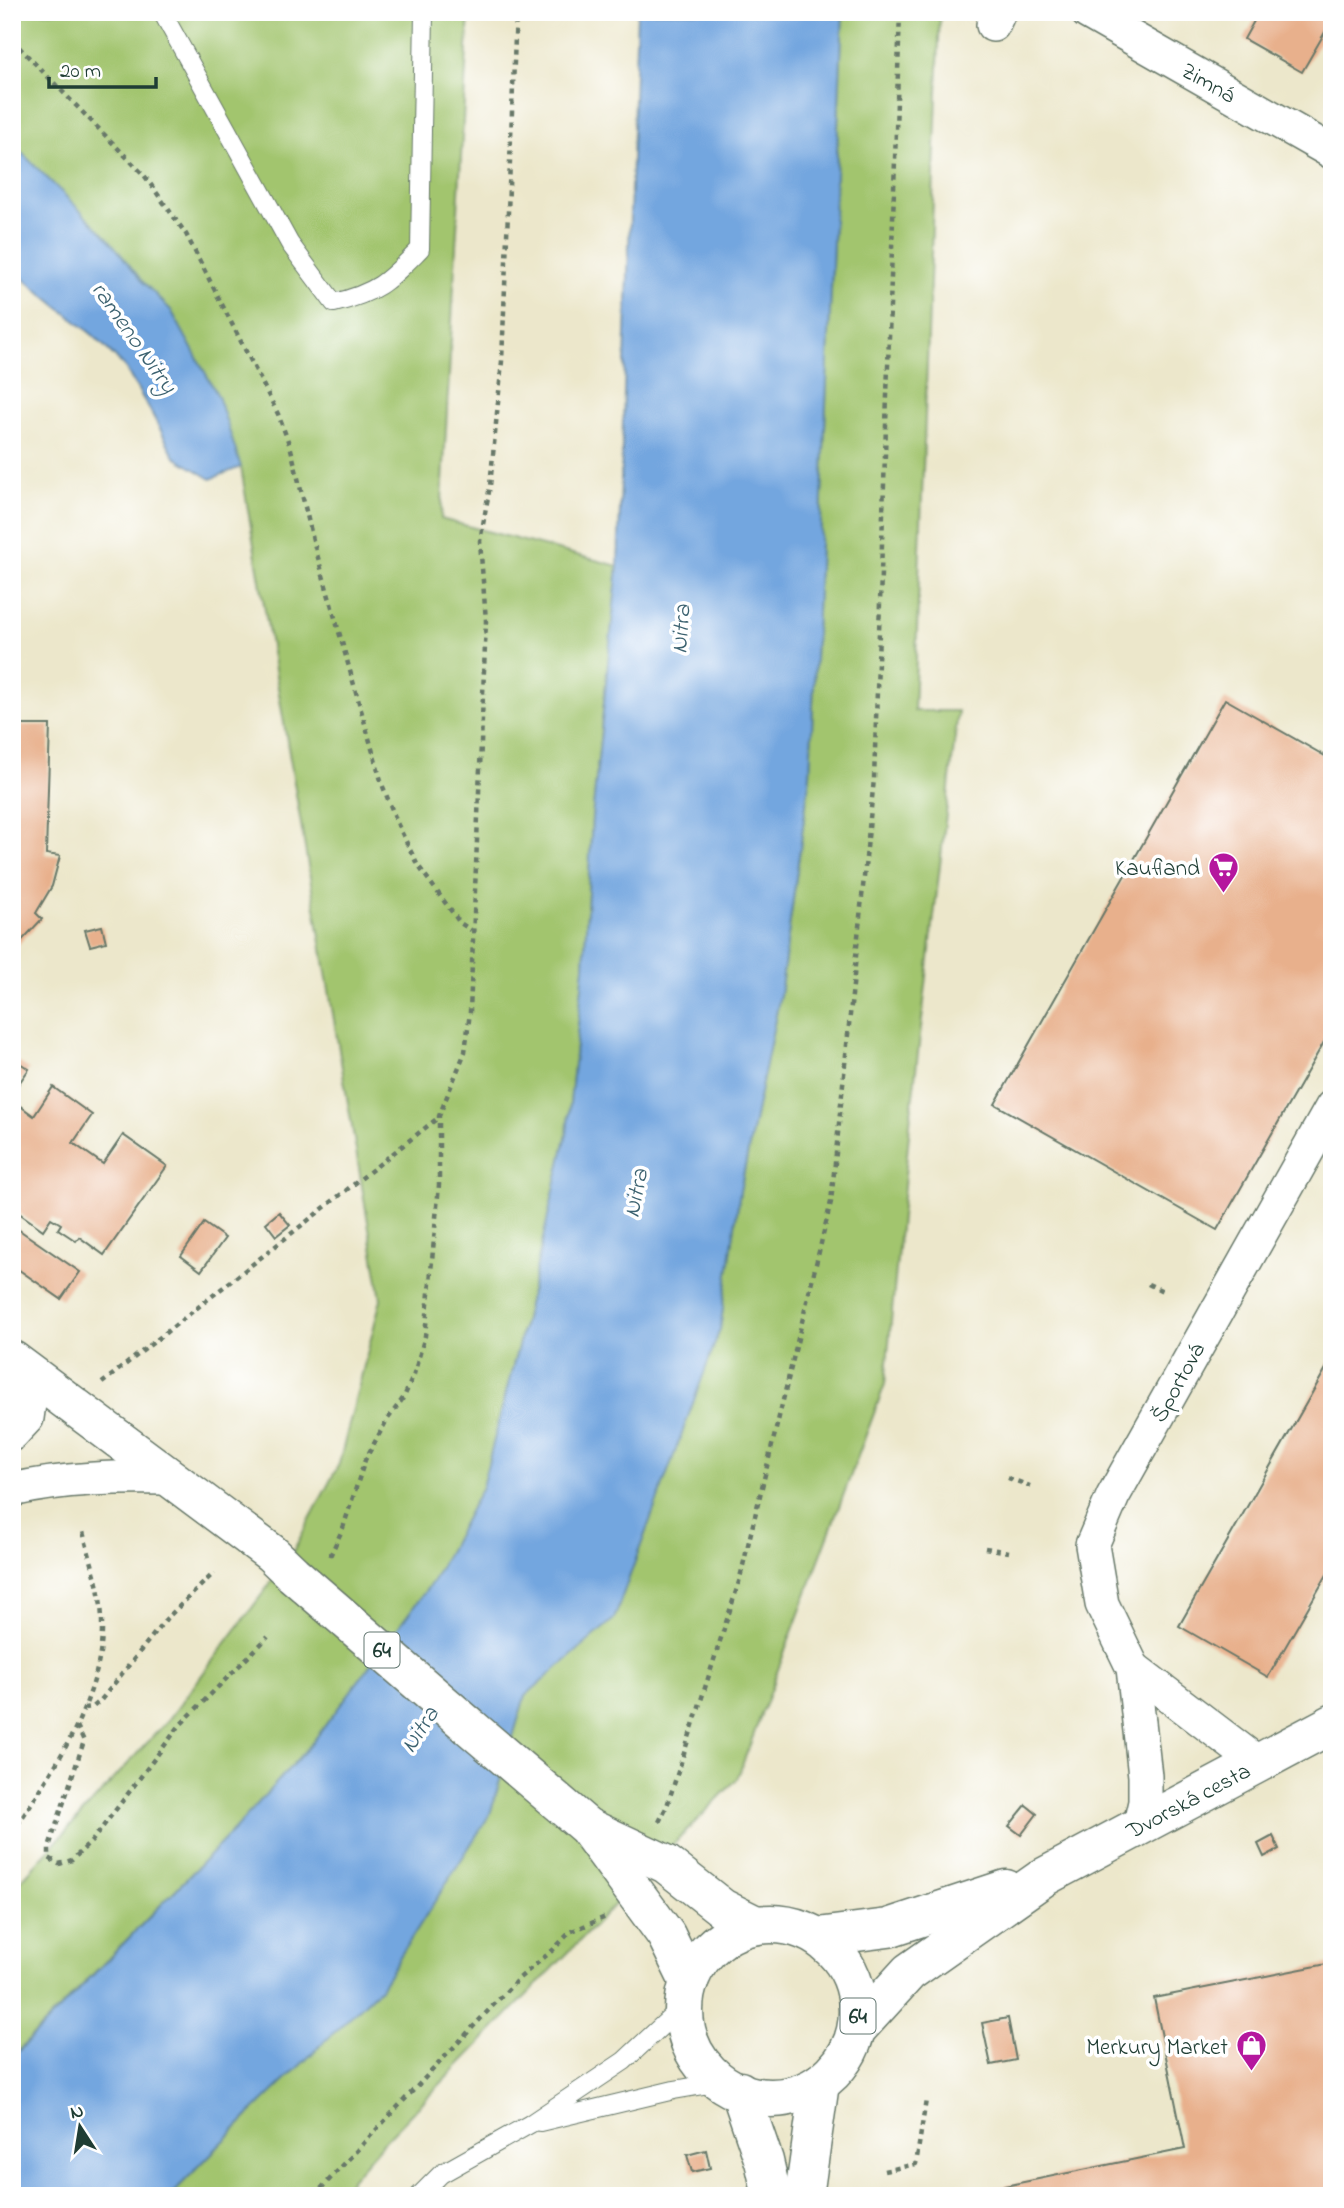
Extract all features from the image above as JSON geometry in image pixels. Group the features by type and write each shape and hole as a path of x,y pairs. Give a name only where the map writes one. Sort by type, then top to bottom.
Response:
{"main road":[{"name":"64","path":"19,1372 271,1553 587,1827 666,1936 687,1994"},
{"name":"Dvorská cesta","path":"856,2029 909,1972 1044,1877 1258,1763 1329,1731"},
{"name":"64","path":"587,1827 666,1864 722,1909 756,1925"},
{"name":"Dvorská cesta","path":"818,1937 888,1928 1044,1877"},
{"name":"64","path":"769,1923 795,1926 818,1937 838,1955 852,1977 858,2003 853,2041 839,2065 820,2083 805,2091 773,2098 756,2096 731,2087 705,2067 693,2048 686,2027 687,1994 699,1962 715,1945 734,1933 756,1925 769,1923"},
{"path":"804,2196 820,2083"},
{"name":"64","path":"731,2087 764,2161 772,2196"}],"street":[{"name":"Zimná","path":"1087,12 1332,152"},
{"name":"Športová","path":"1140,1824 1145,1802 1145,1776 1133,1668 1102,1604 1092,1545 1113,1496 1332,1107"},
{"path":"12,1434 27,1418 19,1372"},
{"path":"12,1490 35,1485 110,1478 169,1478"},
{"name":"Športová","path":"1133,1668 1258,1763"}],"lane":[{"path":"162,12 290,244 334,303 361,296 387,282 420,249 424,12"},
{"path":"419,2196 441,2174 530,2124 624,2061 687,1994"},
{"path":"530,2124 674,2090 731,2087"}],"path":[{"path":"329,1557 343,1528 365,1460 415,1374 425,1336 439,1185 439,1116 464,1052 470,1013 486,621 480,541 490,486 502,361 516,12"},
{"path":"657,1827 667,1806 739,1582 831,1202 874,779 901,12"},
{"path":"12,40 144,175 192,245 278,414 291,449 313,540 382,784 398,825 417,864 460,923 472,931"},
{"path":"108,1380 439,1116"},
{"path":"1148,1284 1165,1292"},
{"path":"1008,1478 1030,1486"},
{"path":"12,1833 76,1726 91,1690 101,1646 102,1623 99,1598 82,1528"},
{"path":"985,1548 1009,1552"},
{"path":"84,1708 93,1707 101,1700 166,1619 214,1573"},
{"path":"76,1726 85,1741 49,1847 49,1858 59,1864 72,1860 92,1841 180,1725 268,1637"},
{"path":"314,2196 517,1980 570,1932 614,1913"},
{"path":"884,2171 916,2164 926,2100"}],"green space":[{"path":"12,12 469,12 441,519 618,566 592,818 584,967 567,1133 524,1323 482,1487 433,1581 312,1743 235,1829 12,2057 12,1890 169,1719 290,1557 339,1464 381,1299 241,468 12,203"},
{"path":"843,12 940,12 914,711 958,711 911,1113 885,1384 737,1779 380,2146 337,2196 170,2196 250,2114 490,1814 525,1696 614,1618 720,1329 740,1191 780,995 810,775"}],"water":[{"name":"Nitra","path":"637,12 843,12 810,775 780,995 740,1191 720,1329 614,1619 525,1696 490,1814 380,1988 170,2196 12,2196 12,2058 235,1829 312,1743 433,1581 482,1487 524,1323 567,1133 584,967 592,818 618,566"},
{"name":"rameno Nitry","path":"12,143 108,238 143,282 171,310 218,396 241,467 211,479 175,457 124,366 94,336 12,269"}],"building":[{"path":"1259,12 1332,12 1332,20 1302,72 1244,39"},
{"name":"Kaufland","path":"1225,699 1332,760 1332,1028 1217,1230 995,1104"},
{"path":"15,725 50,725 46,854 60,856 52,886 36,913 42,919 12,951"},
{"path":"102,926 106,942 90,946 85,930"},
{"path":"12,1058 29,1069 12,1093"},
{"path":"53,1087 92,1115 73,1143 103,1164 123,1135 167,1166 104,1255 79,1237 76,1241 58,1229 61,1224 51,1218 43,1230 12,1208 12,1100 34,1116"},
{"path":"279,1212 290,1225 276,1236 266,1223"},
{"path":"204,1223 225,1238 201,1271 181,1256"},
{"path":"12,1225 80,1272 61,1299 12,1265"},
{"path":"1332,1358 1332,1566 1268,1677 1179,1626"},
{"path":"1026,1805 1037,1814 1021,1835 1009,1826"},
{"path":"1273,1836 1279,1849 1264,1857 1258,1844"},
{"name":"Merkury Market","path":"1332,1963 1332,2196 956,2196 1185,2149 1154,1998"},
{"path":"1008,2018 1016,2060 991,2065 982,2023"},
{"path":"706,2150 710,2168 692,2172 687,2155"},
{"path":"566,2190 576,2196 554,2196 564,2192"}],"place":[{"name":"Kaufland","path":"1223,894"},
{"name":"Merkury Market","path":"1251,2073"}]}
